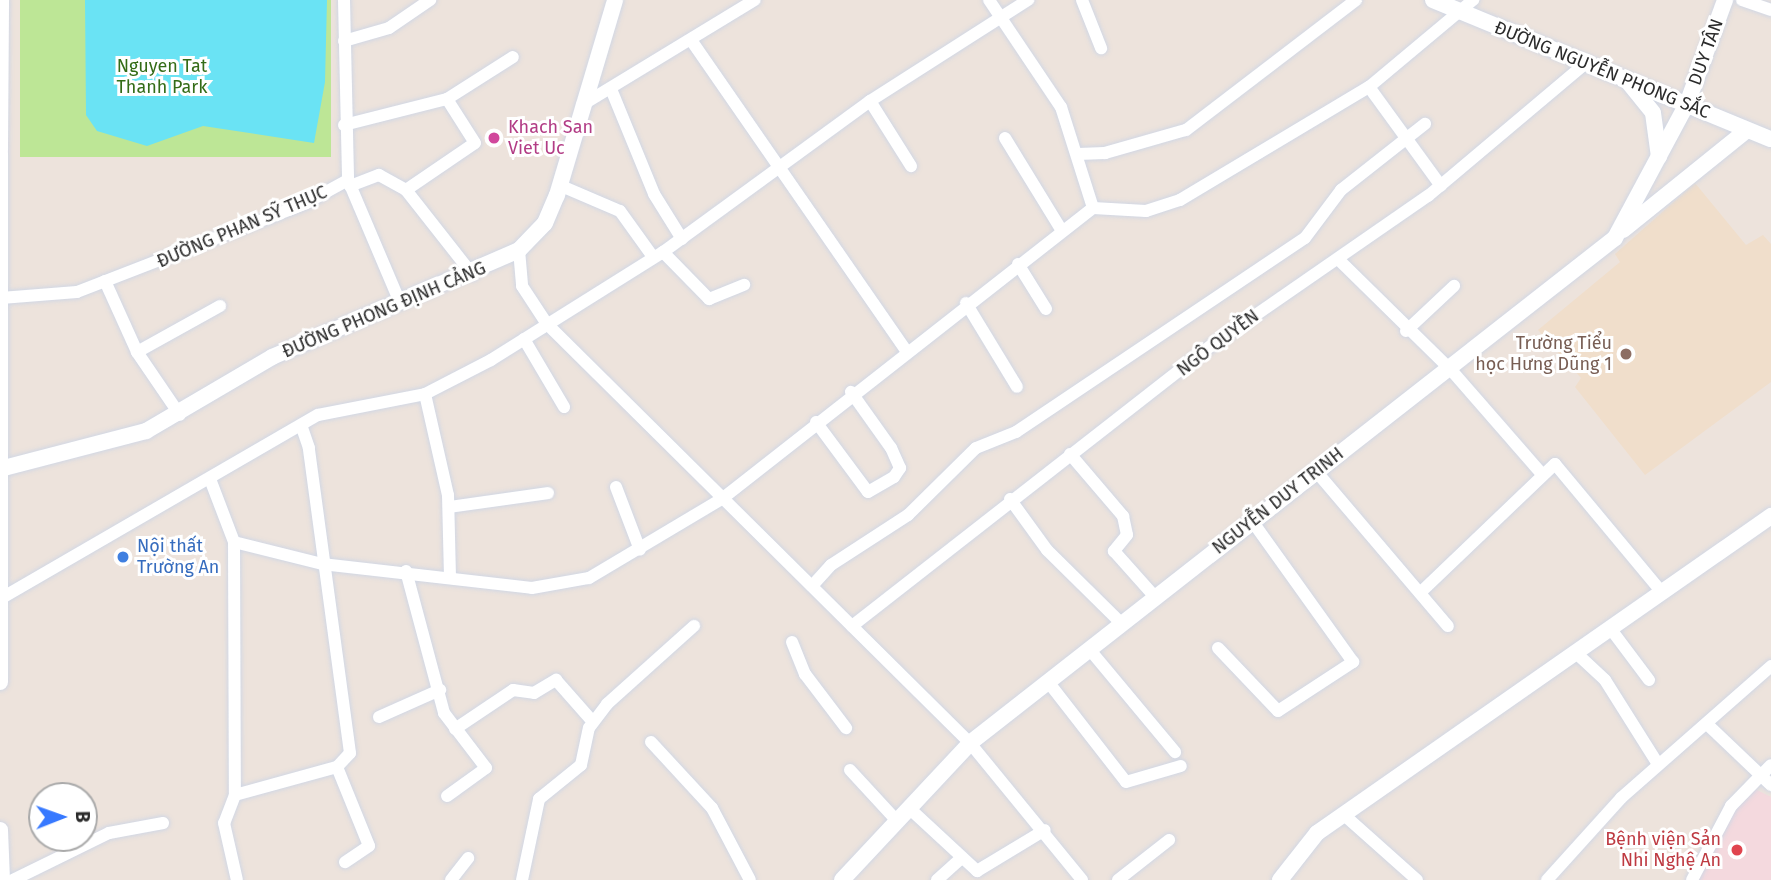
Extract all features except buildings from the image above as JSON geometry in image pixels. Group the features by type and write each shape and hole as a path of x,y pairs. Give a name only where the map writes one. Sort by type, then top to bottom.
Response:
{"street":[{"path":"0,682 1,0"},
{"name":"ĐƯỜNG PHAN SỸ THỤC","path":"1,298 77,292 306,203 349,183 344,125 344,0"},
{"path":"344,41 388,28 430,0"},
{"name":"ĐƯỜNG PHONG ĐỊNH CẢNG","path":"2,469 111,443 180,415 272,357 399,300 473,275 519,250 545,223 615,0"},
{"path":"582,105 755,0"},
{"path":"989,0 1061,107 1093,208"},
{"path":"2,598 301,425 340,408 425,394 524,339 682,239 870,101 999,16 1028,0"},
{"path":"1082,0 1101,48"},
{"path":"1078,154 1105,153 1186,130 1356,0"},
{"name":"ĐƯỜNG NGUYỄN PHONG SẮC","path":"1433,0 1771,139"},
{"path":"234,542 322,564 556,587 589,578 640,550 723,498 851,392 1093,208 1146,211 1180,200 1370,87 1474,0"},
{"name":"DUY TÂN","path":"1686,104 1725,0"},
{"path":"1742,0 1771,10"},
{"path":"691,40 783,166 906,350"},
{"path":"344,125 447,99 513,57"},
{"name":"NGÔ QUYỀN","path":"852,626 1010,499 1246,321 1340,261 1441,186 1586,63"},
{"path":"1625,78 1653,113 1659,160"},
{"path":"1370,87 1404,140 1441,186"},
{"path":"611,89 654,194 682,239"},
{"path":"407,190 475,143 447,99"},
{"path":"870,101 911,166"},
{"name":"NGUYỄN DUY TRINH","path":"842,880 971,743 1315,470 1452,371 1621,231 1686,104"},
{"path":"812,586 831,565 908,515 976,448 1016,432 1305,237 1341,190 1425,124"},
{"path":"1621,231 1747,130"},
{"path":"1005,138 1062,232"},
{"path":"399,300 349,183 379,175 407,190 473,275"},
{"path":"559,185 620,211 658,255 709,299 744,285"},
{"path":"519,250 522,286 547,324 971,743 1045,830 1078,879"},
{"path":"1340,261 1406,331 1452,371 1541,473"},
{"path":"1018,264 1046,309"},
{"path":"104,281 137,352 180,415"},
{"path":"1406,331 1454,286"},
{"path":"966,303 1017,387"},
{"path":"137,352 220,306"},
{"path":"524,339 564,407"},
{"path":"816,422 868,492 894,477 900,468 891,449 851,392"},
{"path":"425,394 449,507 450,576"},
{"path":"234,794 337,767 347,760 349,746 322,564 309,448 301,425"},
{"path":"1070,454 1123,516 1127,535 1114,551 1155,597"},
{"path":"1422,591 1541,473 1555,464 1661,591"},
{"path":"1315,470 1422,591 1448,626"},
{"path":"210,479 234,542 234,794 224,823 237,880"},
{"path":"616,487 640,550"},
{"path":"449,507 548,493"},
{"path":"1010,499 1046,550 1122,624"},
{"path":"1280,880 1303,845 1343,814 1771,516"},
{"path":"1218,648 1278,711 1353,662 1252,521"},
{"path":"406,571 440,690 455,729 486,768 447,796"},
{"path":"522,880 539,799 581,765 593,722 694,625"},
{"path":"1610,628 1649,680"},
{"path":"792,642 805,674 846,728"},
{"path":"1090,650 1175,752"},
{"path":"1575,652 1605,680 1658,764"},
{"path":"1547,880 1658,764 1708,725 1771,666"},
{"path":"455,729 513,690 534,693 556,680 593,722"},
{"path":"1049,683 1126,782 1181,766"},
{"path":"379,717 440,690"},
{"path":"1708,725 1758,777 1771,785"},
{"path":"651,742 712,808 750,880"},
{"path":"1692,880 1731,806 1771,765"},
{"path":"337,767 369,846 345,862"},
{"path":"850,770 897,821"},
{"path":"909,808 960,859 984,871 1045,830"},
{"path":"1343,814 1417,880"},
{"path":"13,880 109,833 163,823"},
{"path":"0,830 2,880"},
{"path":"1118,880 1169,840"},
{"path":"451,880 468,858"},
{"path":"937,880 960,859"}],"shaded area":[{"path":"1695,183 1746,245 1763,235 1771,244 1771,382 1645,475 1575,387 1581,378 1538,330 1620,262 1615,254"},
{"name":"Bệnh viện Sản Nhi Nghệ An","path":"1753,788 1771,797 1771,880 1687,880 1718,819"}],"green space":[{"name":"Nguyen Tat Thanh Park","path":"20,0 331,0 331,157 20,157"}],"water":[{"name":"Nguyen Tat Thanh Park","path":"85,0 327,0 325,82 314,143 203,126 147,146 97,131 86,115"}],"place":[{"name":"Khach San Viet Uc","path":"494,138"},
{"name":"Trường Tiểu học Hưng Dũng 1","path":"1626,354"},
{"name":"Nội thất Trường An","path":"123,557"},
{"name":"Bệnh viện Sản Nhi Nghệ An","path":"1737,850"}]}
